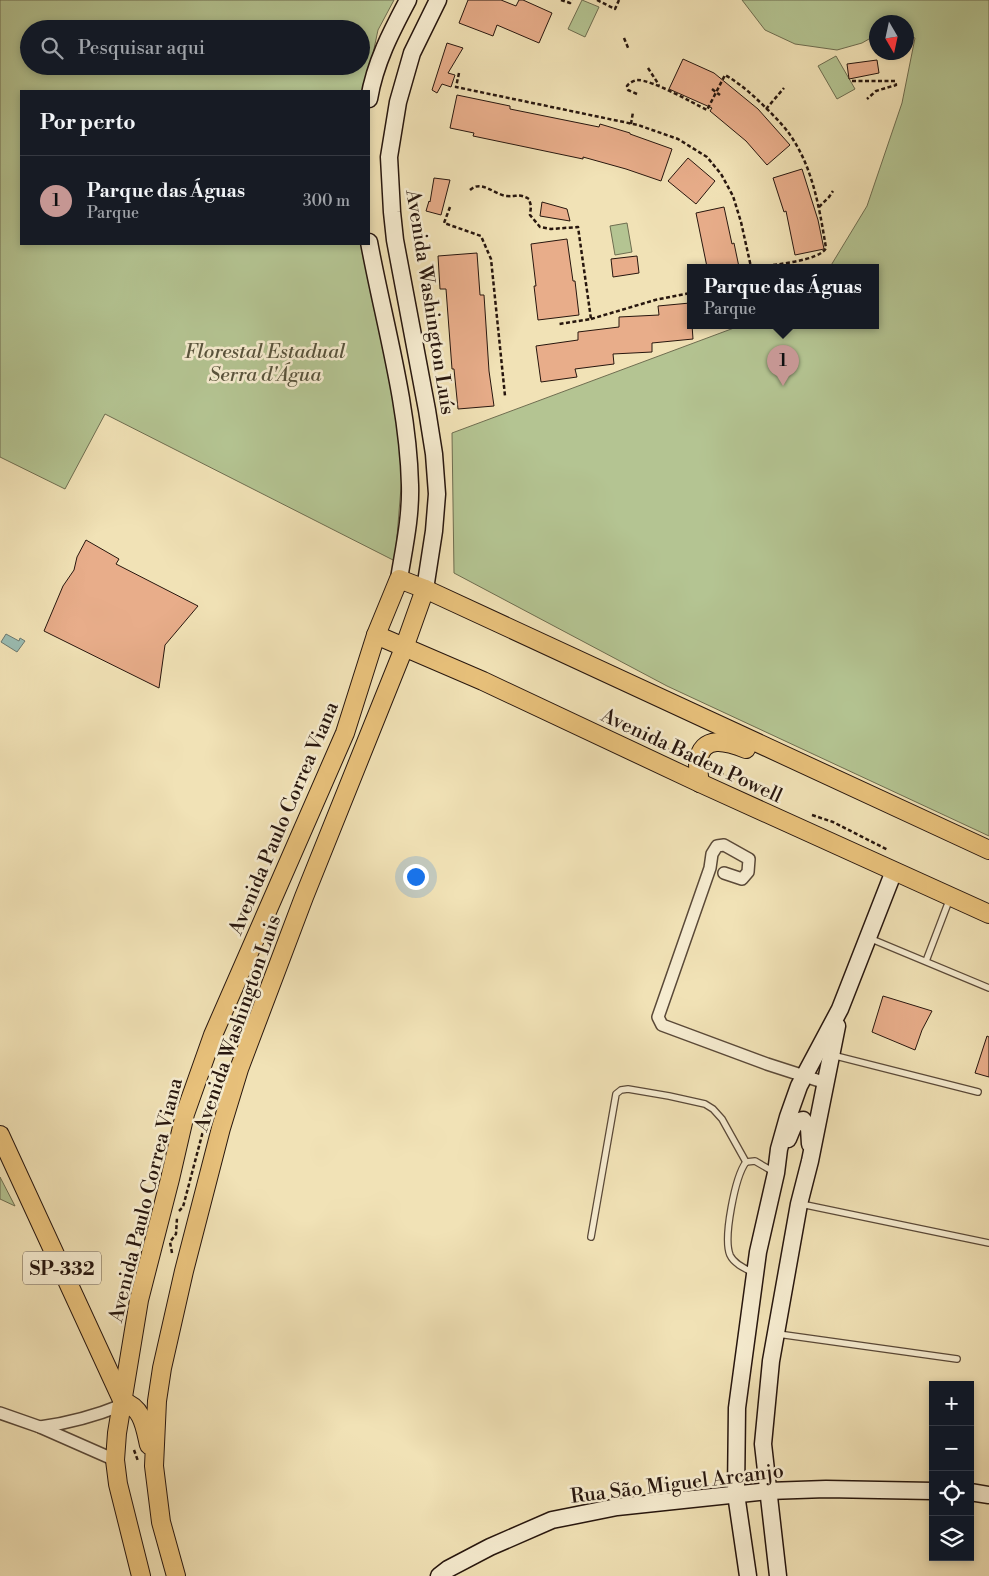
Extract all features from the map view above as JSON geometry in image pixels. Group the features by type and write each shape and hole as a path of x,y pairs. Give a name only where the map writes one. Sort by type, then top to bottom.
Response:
{"main road":[{"name":"Avenida Baden Powell","path":"399,579 425,589 989,850"},
{"name":"Avenida Paulo Correa Viana","path":"123,1404 139,1300 170,1179 184,1114 213,1035 345,733 376,634 399,579"},
{"name":"Avenida Washington Luis","path":"176,1576 146,1464 164,1359 184,1271 236,1078 300,906 404,648 425,589"},
{"name":"Avenida Baden Powell","path":"376,634 404,648 483,681 700,783 989,914"},
{"path":"700,783 698,762 704,749 710,743 718,741 728,742 791,768 832,778"},
{"name":"SP-332","path":"0,1135 123,1404"},
{"path":"95,1341 114,1357 131,1353"},
{"path":"141,1576 126,1520 115,1460 117,1433 123,1404 130,1404 134,1407 144,1422 146,1464"}],"street":[{"path":"370,93 386,42 408,0"},
{"name":"Avenida Washington Luís","path":"425,589 434,531 436,494 434,454 395,240 389,157 398,102 412,53 438,0"},
{"name":"Avenida Paulo Correa Viana","path":"370,245 398,380 407,442 410,511 399,579"},
{"path":"724,873 742,879 748,872 749,859 724,845 717,846 712,854 710,868 658,1017 662,1025 671,1029 826,1083"},
{"path":"778,1576 763,1444 770,1361 799,1204 826,1083 825,1053 840,1009 894,871"},
{"path":"748,1576 736,1494 737,1408 758,1252 776,1173 779,1149 788,1117 799,1086 825,1053"},
{"path":"776,1173 793,1125 798,1120 803,1120 806,1123 811,1134 810,1161"},
{"path":"40,1427 69,1423 94,1416 123,1404"},
{"path":"0,1413 40,1427 115,1460"},
{"name":"Rua São Miguel Arcanjo","path":"439,1576 448,1569 490,1547 552,1520 617,1507 768,1491 826,1489 929,1491"},
{"path":"974,1493 989,1495"}],"lane":[{"path":"926,961 951,896"},
{"path":"868,937 989,988"},
{"path":"825,1053 978,1092"},
{"path":"592,1237 616,1094 622,1090 628,1089 705,1104 713,1109 722,1120 746,1162"},
{"path":"755,1274 736,1263 730,1257 727,1244 729,1220 741,1168 746,1162 756,1161 776,1173"},
{"path":"799,1204 989,1243"},
{"path":"776,1334 958,1360"}],"path":[{"path":"561,0 570,3 572,0"},
{"path":"597,0 615,9 619,0"},
{"path":"624,38 629,50"},
{"path":"648,68 658,85"},
{"path":"459,73 456,87 632,124 678,139 707,157 721,174 733,196 750,264"},
{"path":"637,94 628,90 627,86 637,80 658,85 707,110 725,74 757,99 785,128 807,166 819,207 826,248 824,252 814,257 777,264"},
{"path":"852,81 895,80 896,86 876,91 867,100"},
{"path":"766,109 784,88"},
{"path":"712,89 720,94"},
{"path":"632,124 633,112"},
{"path":"470,190 474,186 481,186 506,196 521,194 529,199 531,206 530,215 540,227 551,229 578,227 591,319"},
{"path":"819,207 833,191"},
{"path":"450,207 444,223 481,236 492,259 505,396"},
{"path":"560,324 591,319 655,300 687,295"},
{"path":"663,747 740,783"},
{"path":"809,814 833,822 892,852"},
{"path":"174,1261 170,1242 176,1234 178,1224 176,1213 183,1207 212,1097 217,1091"},
{"path":"132,1444 135,1455 146,1464"}],"green space":[{"name":"Florestal Estadual Serra d'Água","path":"0,0 394,0 378,30 370,68 370,20 20,20 20,75 368,75 365,90 20,90 20,245 362,245 394,395 402,475 395,561 105,414 65,489 0,457"},
{"path":"582,0 599,7 585,37 568,29"},
{"path":"742,0 989,0 989,836 667,686 454,573 452,433 731,329 879,329 879,264 832,264 867,206 902,103 911,60 914,60 914,15 869,15 869,39 862,43 837,50 795,44 765,30"},
{"path":"836,56 855,89 837,99 818,66"},
{"path":"627,223 632,252 615,255 610,226"},
{"path":"0,1177 15,1206 0,1199"}],"water":[{"path":"6,634 19,641 20,638 25,641 17,652 1,642"}],"building":[{"path":"468,0 501,0 516,6 519,0 523,0 552,13 539,43 497,25 493,36 459,23"},
{"path":"447,43 463,48 448,73 455,75 451,87 442,84 437,93 432,90"},
{"path":"683,59 714,73 758,109 790,145 767,165 746,141 710,111 712,108 669,89"},
{"path":"877,60 879,73 849,79 847,64"},
{"path":"457,95 510,106 510,109 599,127 600,124 672,149 661,181 583,157 583,159 473,136 474,133 450,128"},
{"path":"688,158 715,181 696,204 668,181"},
{"path":"802,169 818,220 824,249 795,255 786,211 784,212 773,178"},
{"path":"434,178 450,180 441,215 426,211 430,202"},
{"path":"542,202 567,209 570,221 540,216"},
{"path":"724,207 738,264 706,264 696,213"},
{"path":"567,239 579,315 538,320 531,244"},
{"path":"477,253 480,295 484,295 489,371 494,406 458,409 454,369 452,369 446,289 440,289 438,256"},
{"path":"637,256 639,273 613,277 611,259"},
{"path":"687,303 687,329 692,329 693,339 652,343 652,352 613,354 614,364 575,369 577,377 541,382 536,346 578,340 578,332 619,327 619,317 659,315 658,306"},
{"path":"86,540 119,559 116,564 198,606 165,645 159,688 44,631 63,586 74,570 77,557"},
{"path":"883,996 932,1011 922,1030 915,1050 872,1032"},
{"path":"987,1036 989,1037 989,1077 975,1073"}],"place":[{"name":"Parque das Águas","path":"783,386"}]}
